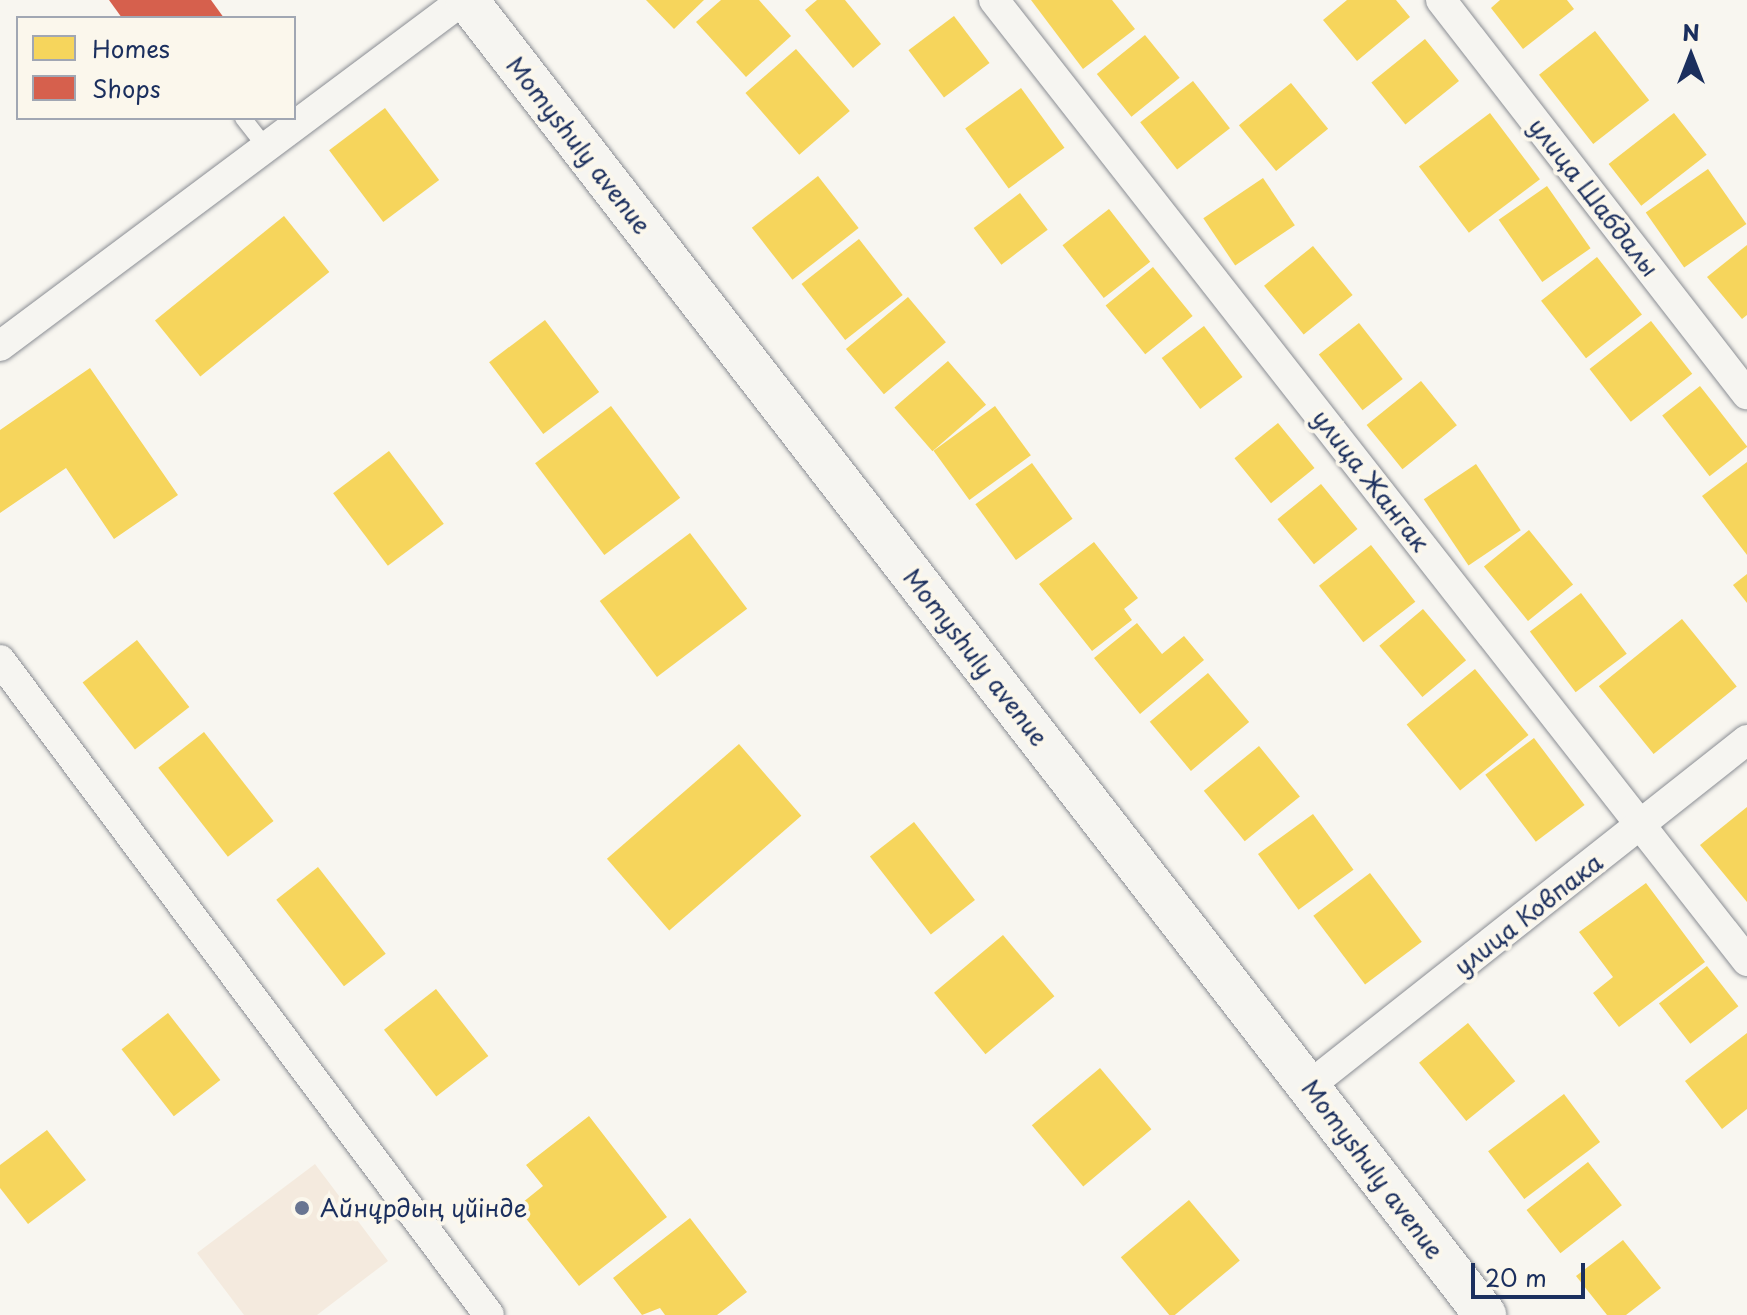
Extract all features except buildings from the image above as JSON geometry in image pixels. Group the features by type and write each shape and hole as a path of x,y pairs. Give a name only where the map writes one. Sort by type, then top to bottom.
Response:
{"main road":[{"name":"Momyshuly avenue","path":"465,0 1485,1315"}],"street":[{"path":"0,346 465,0"},
{"name":"улица Жангак","path":"994,0 1747,961"},
{"name":"улица Шабдалы","path":"1441,0 1747,394"},
{"path":"0,660 489,1315"},
{"name":"улица Ковпака","path":"1309,1086 1747,740"}],"lane":[{"path":"245,120 266,147"}],"shaded area":[{"name":"Айнұрдың үйінде","path":"315,1164 388,1261 317,1315 244,1315 197,1253"}],"place":[{"name":"Айнұрдың үйінде","path":"302,1208"}]}
